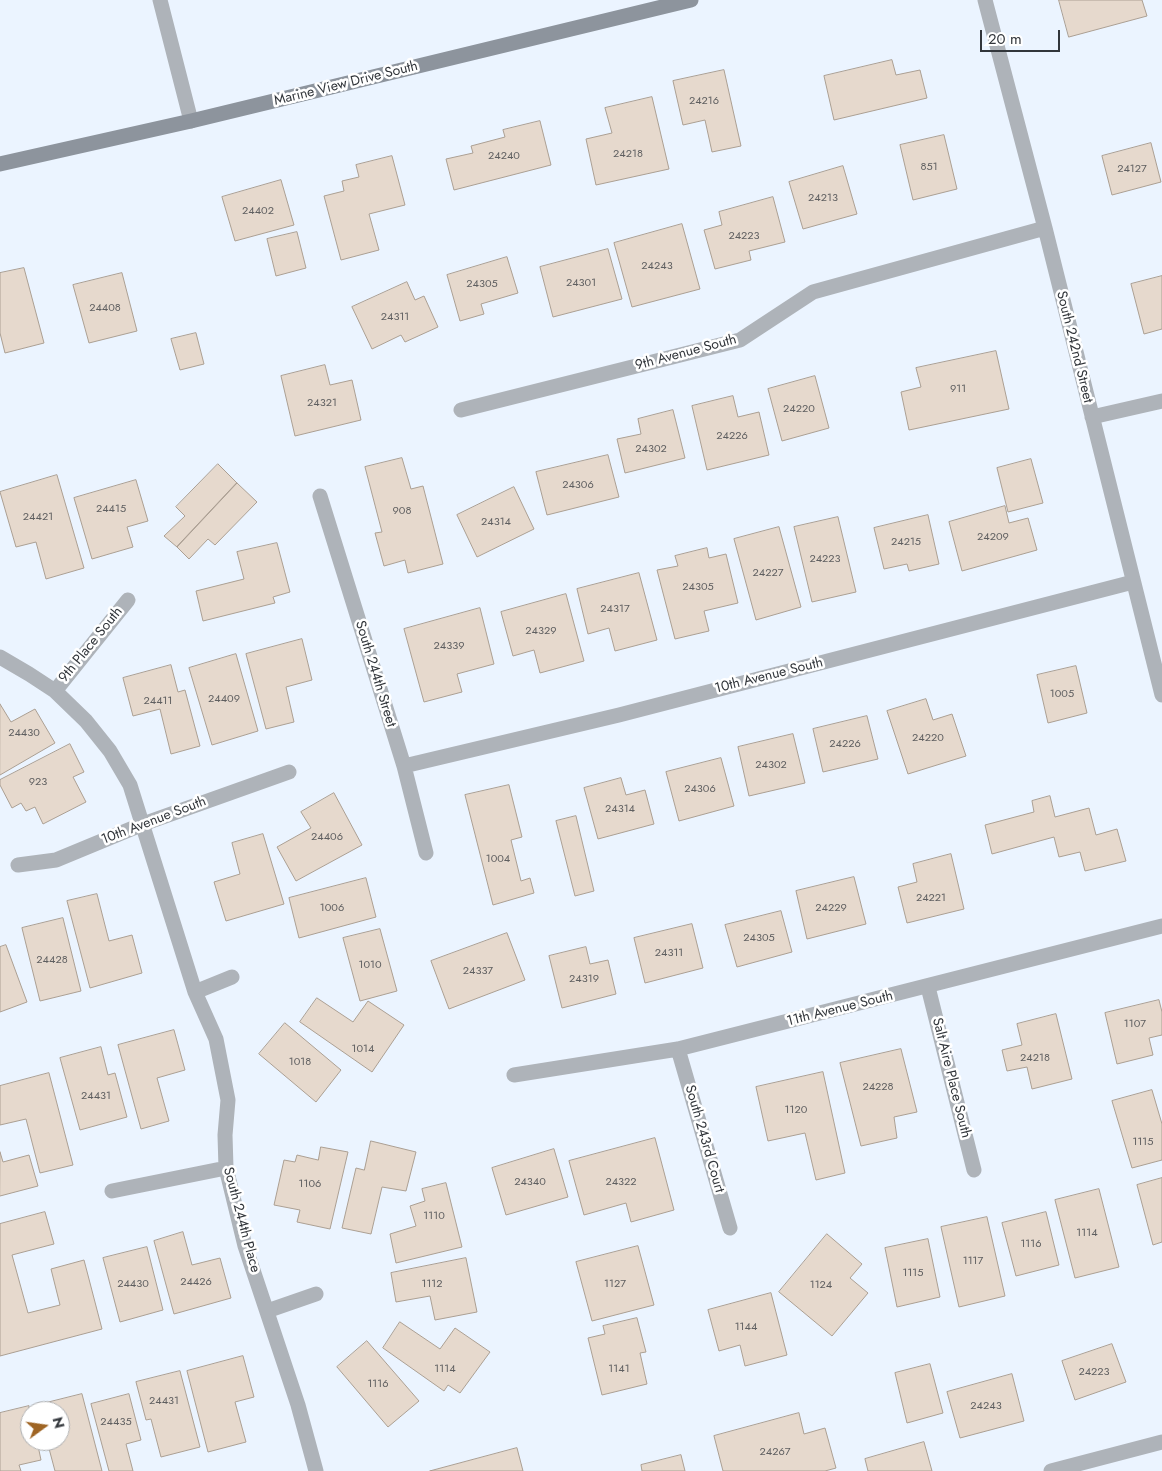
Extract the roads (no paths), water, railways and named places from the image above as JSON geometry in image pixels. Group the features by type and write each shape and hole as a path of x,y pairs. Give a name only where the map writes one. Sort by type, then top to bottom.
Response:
{"main road":[{"name":"Marine View Drive South","path":"0,164 191,121 691,0"}],"street":[{"path":"160,0 191,121"},
{"name":"South 242nd Street","path":"985,0 1045,228 1162,695"},
{"name":"9th Avenue South","path":"461,410 740,340 813,292 1045,228"},
{"path":"1092,418 1162,401"},
{"name":"South 244th Street","path":"320,496 404,766 426,853"},
{"name":"10th Avenue South","path":"404,766 619,715 1134,582"},
{"name":"9th Place South","path":"54,691 128,600"},
{"name":"9th Place South","path":"0,657 30,674 54,691 86,721 110,752 130,785 143,824"},
{"name":"10th Avenue South","path":"18,865 56,860 143,824 289,772"},
{"name":"South 244th Place","path":"143,824 195,992 216,1040 228,1100 225,1135 226,1168 245,1246 298,1405 312,1470"},
{"name":"11th Avenue South","path":"514,1076 678,1050 1162,926"},
{"path":"195,992 232,978"},
{"name":"Salt Aire Place South","path":"928,987 974,1170"},
{"name":"South 243rd Court","path":"678,1050 730,1228"},
{"path":"112,1191 226,1168"},
{"path":"267,1311 316,1294"},
{"path":"1051,1471 1162,1442"}]}
